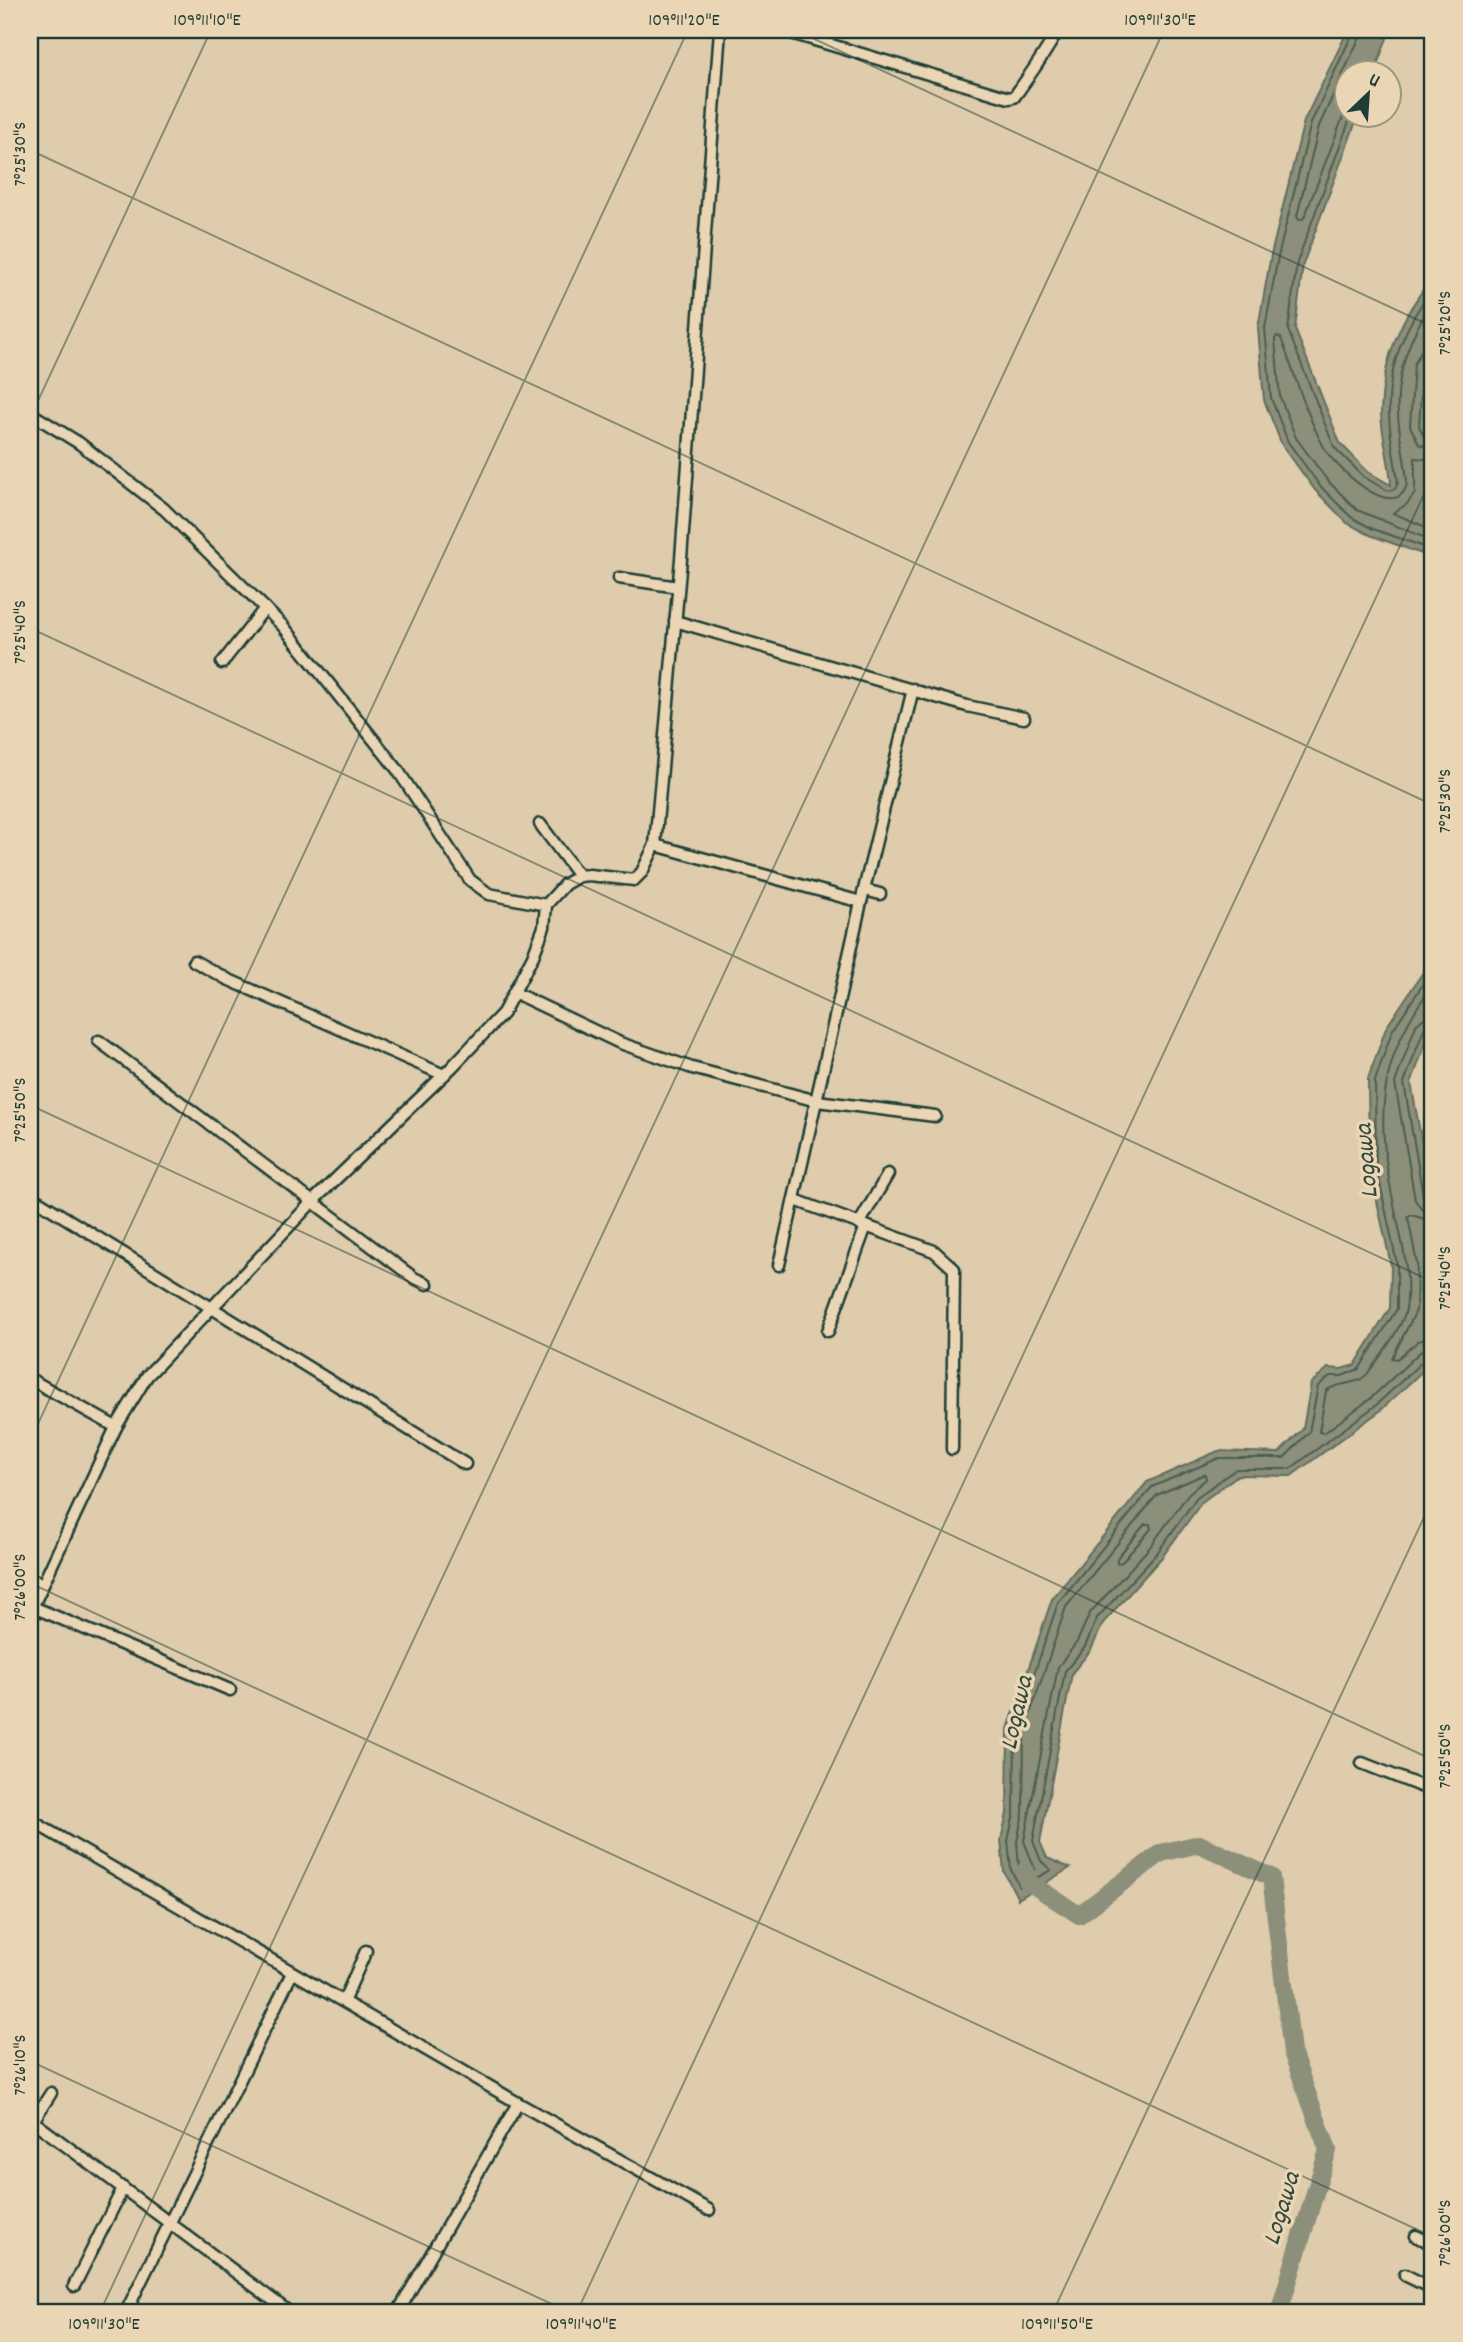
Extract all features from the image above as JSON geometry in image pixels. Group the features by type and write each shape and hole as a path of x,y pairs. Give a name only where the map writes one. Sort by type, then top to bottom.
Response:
{"street":[{"path":"230,1690 31,1610 116,1427 147,1376 314,1200 444,1075 503,1013 515,993 544,927 546,905 565,884 579,876 634,880 642,872 655,845 678,587 720,30"},
{"path":"787,31 1009,98 1014,97 1028,75 1039,64 1058,30"},
{"path":"30,413 79,443 164,509 265,608 297,642 397,769 470,880 489,894 546,905"},
{"path":"619,578 678,587"},
{"path":"222,663 265,608"},
{"path":"675,621 1024,719"},
{"path":"779,1265 913,689"},
{"path":"540,824 579,876"},
{"path":"655,845 862,902"},
{"path":"865,890 880,894"},
{"path":"194,961 240,985 444,1075"},
{"path":"515,993 620,1043 692,1068 817,1101 934,1115"},
{"path":"99,1041 314,1200 414,1278 427,1284"},
{"path":"828,1331 863,1225 888,1174"},
{"path":"30,1196 465,1464"},
{"path":"796,1200 934,1251 954,1269 952,1449"},
{"path":"30,1379 116,1427"},
{"path":"30,1578 42,1584"},
{"path":"1362,1763 1433,1791"},
{"path":"30,1820 518,2103 709,2210"},
{"path":"344,2000 366,1951"},
{"path":"126,2312 292,1973"},
{"path":"51,2093 31,2120 289,2312"},
{"path":"398,2312 518,2103"},
{"path":"74,2286 123,2188"},
{"path":"1416,2236 1433,2244"},
{"path":"1405,2275 1433,2289"}],"water":[{"path":"1348,30 1390,30 1379,60 1334,60 1334,130 1353,130 1303,264 1295,329 1340,443 1368,472 1391,485 1381,419 1385,373 1403,323 1433,277 1433,357 1430,365 1426,426 1433,438 1433,558 1370,535 1347,523 1315,490 1282,445 1264,400 1258,328 1271,255 1304,121"},
{"path":"1433,957 1433,1024 1411,1083 1433,1204 1433,1361 1380,1411 1291,1476 1238,1475 1202,1502 1162,1557 1103,1623 1091,1650 1072,1673 1040,1842 1047,1858 1070,1868 1018,1899 1004,1872 1001,1840 1007,1813 1008,1729 1052,1599 1147,1482 1218,1451 1279,1453 1303,1429 1311,1383 1328,1368 1341,1369 1355,1365 1390,1308 1391,1265 1369,1165 1368,1079 1386,1028"}],"waterway":[{"name":"Logawa","path":"1025,1871 1027,1881 1079,1915 1161,1853 1199,1844 1271,1877 1292,2052 1328,2150 1279,2312"}]}
